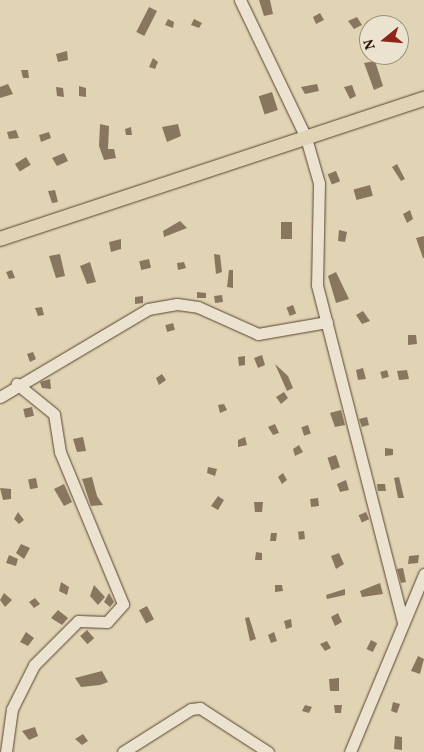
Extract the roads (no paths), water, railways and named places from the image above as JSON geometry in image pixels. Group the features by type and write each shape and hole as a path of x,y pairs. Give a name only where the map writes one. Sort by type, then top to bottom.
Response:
{"main road":[{"path":"0,239 424,99"}],"street":[{"path":"240,0 306,138 319,183 315,266 327,322 403,622"},
{"path":"0,397 17,384 148,309 177,304 198,307 258,334 327,322"},
{"path":"6,752 12,709 34,665 78,621 106,622 123,604 60,452 54,414 17,384"},
{"path":"350,752 424,574"},
{"path":"123,752 187,712 200,708 268,752"}]}
